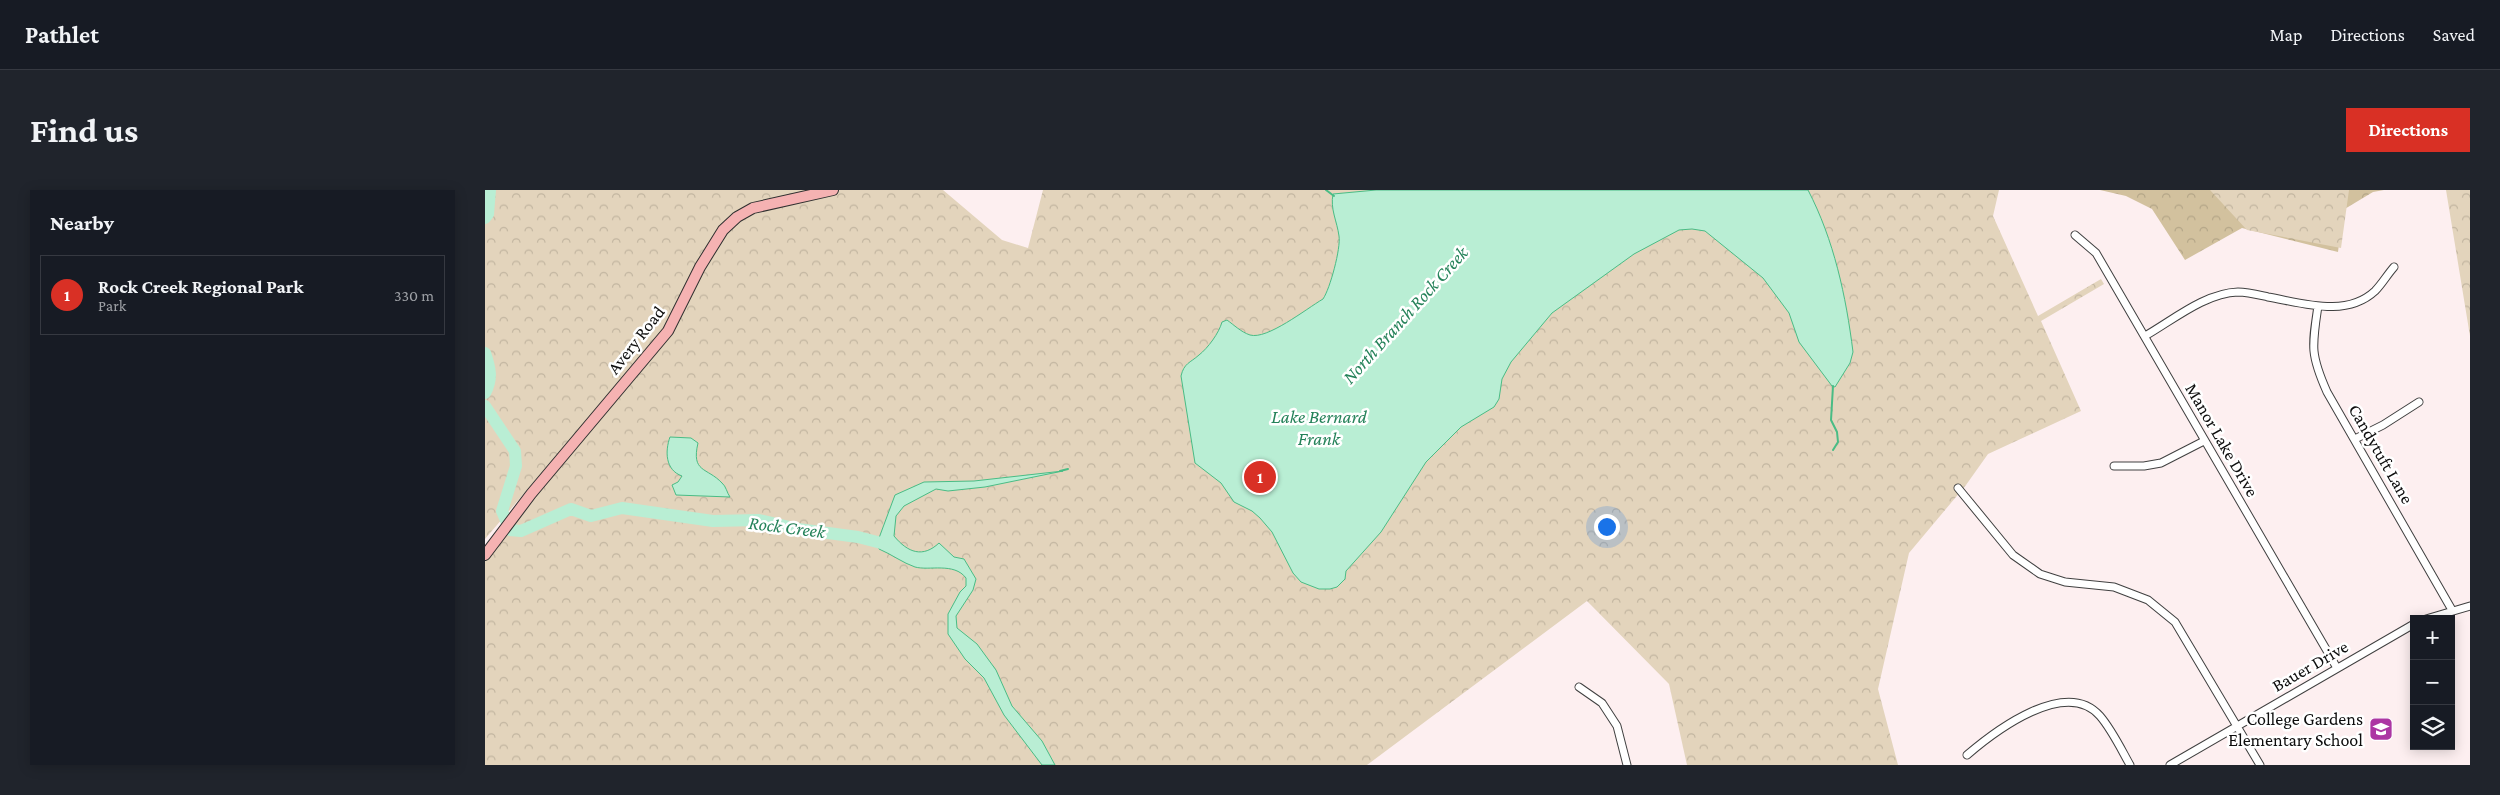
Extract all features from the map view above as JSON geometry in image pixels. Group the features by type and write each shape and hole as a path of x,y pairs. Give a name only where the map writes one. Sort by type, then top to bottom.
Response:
{"street":[{"name":"Avery Road","path":"485,555 501,531 531,494 668,331 708,251 731,222 761,206 833,190"},
{"name":"Manor Lake Drive","path":"2075,235 2096,253 2337,668"},
{"path":"2145,336 2203,302 2224,294 2239,292 2318,306 2348,306 2361,302 2375,291 2393,267"},
{"name":"Candytuft Lane","path":"2318,306 2312,346 2315,366 2327,392 2452,610"},
{"path":"2355,439 2383,425 2419,402"},
{"path":"2114,466 2143,466 2161,463 2204,441"},
{"path":"1958,488 2013,555 2040,574 2065,582 2114,587 2148,600 2175,622 2194,650 2260,765"},
{"path":"2438,615 2470,606"},
{"name":"Bauer Drive","path":"2170,765 2410,626"},
{"path":"1579,687 1602,703 1617,726 1627,765"},
{"path":"1967,755 1988,737 2018,719 2046,706 2067,702 2085,705 2099,715 2130,765"}],"green space":[{"path":"485,190 819,190 787,197 719,227 707,246 666,328 485,539"},
{"path":"840,190 943,190 1002,240 1028,248 1043,190 1999,190 1993,216 2038,316 2101,279 2104,284 2041,321 2081,411 1988,454 1966,485 1909,553 1878,689 1898,765 1687,765 1669,684 1587,601 1367,765 485,765 485,553 505,520 532,494 669,335 721,235 748,214"},
{"path":"2100,190 2384,190 2373,192 2343,210 2338,252 2242,228 2185,260 2152,209 2126,196"},
{"path":"2210,190 2349,190 2341,248 2247,230"},
{"path":"2446,190 2470,190 2470,336"}],"water":[{"name":"Lake Bernard Frank","path":"1376,190 1808,190 1832,248 1843,289 1853,352 1850,363 1835,387 1832,386 1799,342 1789,313 1763,278 1705,231 1679,230 1634,254 1552,313 1511,362 1502,379 1499,399 1494,407 1461,427 1426,462 1381,532 1346,571 1345,579 1337,587 1319,589 1301,582 1293,573 1272,532 1260,518 1252,511 1234,502 1221,483 1195,463 1181,376 1186,366 1209,344 1222,322 1227,320 1250,335 1266,333 1323,299 1329,287 1339,242 1333,210 1333,194"},
{"path":"670,437 691,438 698,443 696,453 699,465 723,484 730,497 676,495 672,485 678,482 682,476 676,473 669,465 667,448"},
{"path":"1063,471 985,487 948,491 936,489 904,506 896,516 894,536 910,550 916,552 927,551 939,543 954,557 964,559 976,579 973,590 956,616 957,628 977,644 996,670 1012,706 1042,741 1055,765 1042,765 1004,715 984,678 965,659 948,634 948,614 960,592 966,586 966,578 955,570 915,567 879,549 879,538 895,495 924,482 974,481"}],"waterway":[{"name":"Rock Creek","path":"485,218 488,214 490,190"},
{"path":"1326,190 1334,196"},
{"name":"Rock Creek","path":"485,353 490,373 485,393"},
{"path":"1833,386 1831,420 1837,432 1838,442 1833,450"},
{"name":"Rock Creek","path":"485,406 515,451 516,466 502,511 510,530 521,531 571,509 591,516 622,508 713,521 759,520 798,529 858,537 893,548"},
{"name":"North Branch Rock Creek","path":"1060,471 1068,469"}],"place":[{"name":"Rock Creek Regional Park","path":"1260,477"},
{"name":"College Gardens Elementary School","path":"2381,729"}]}
